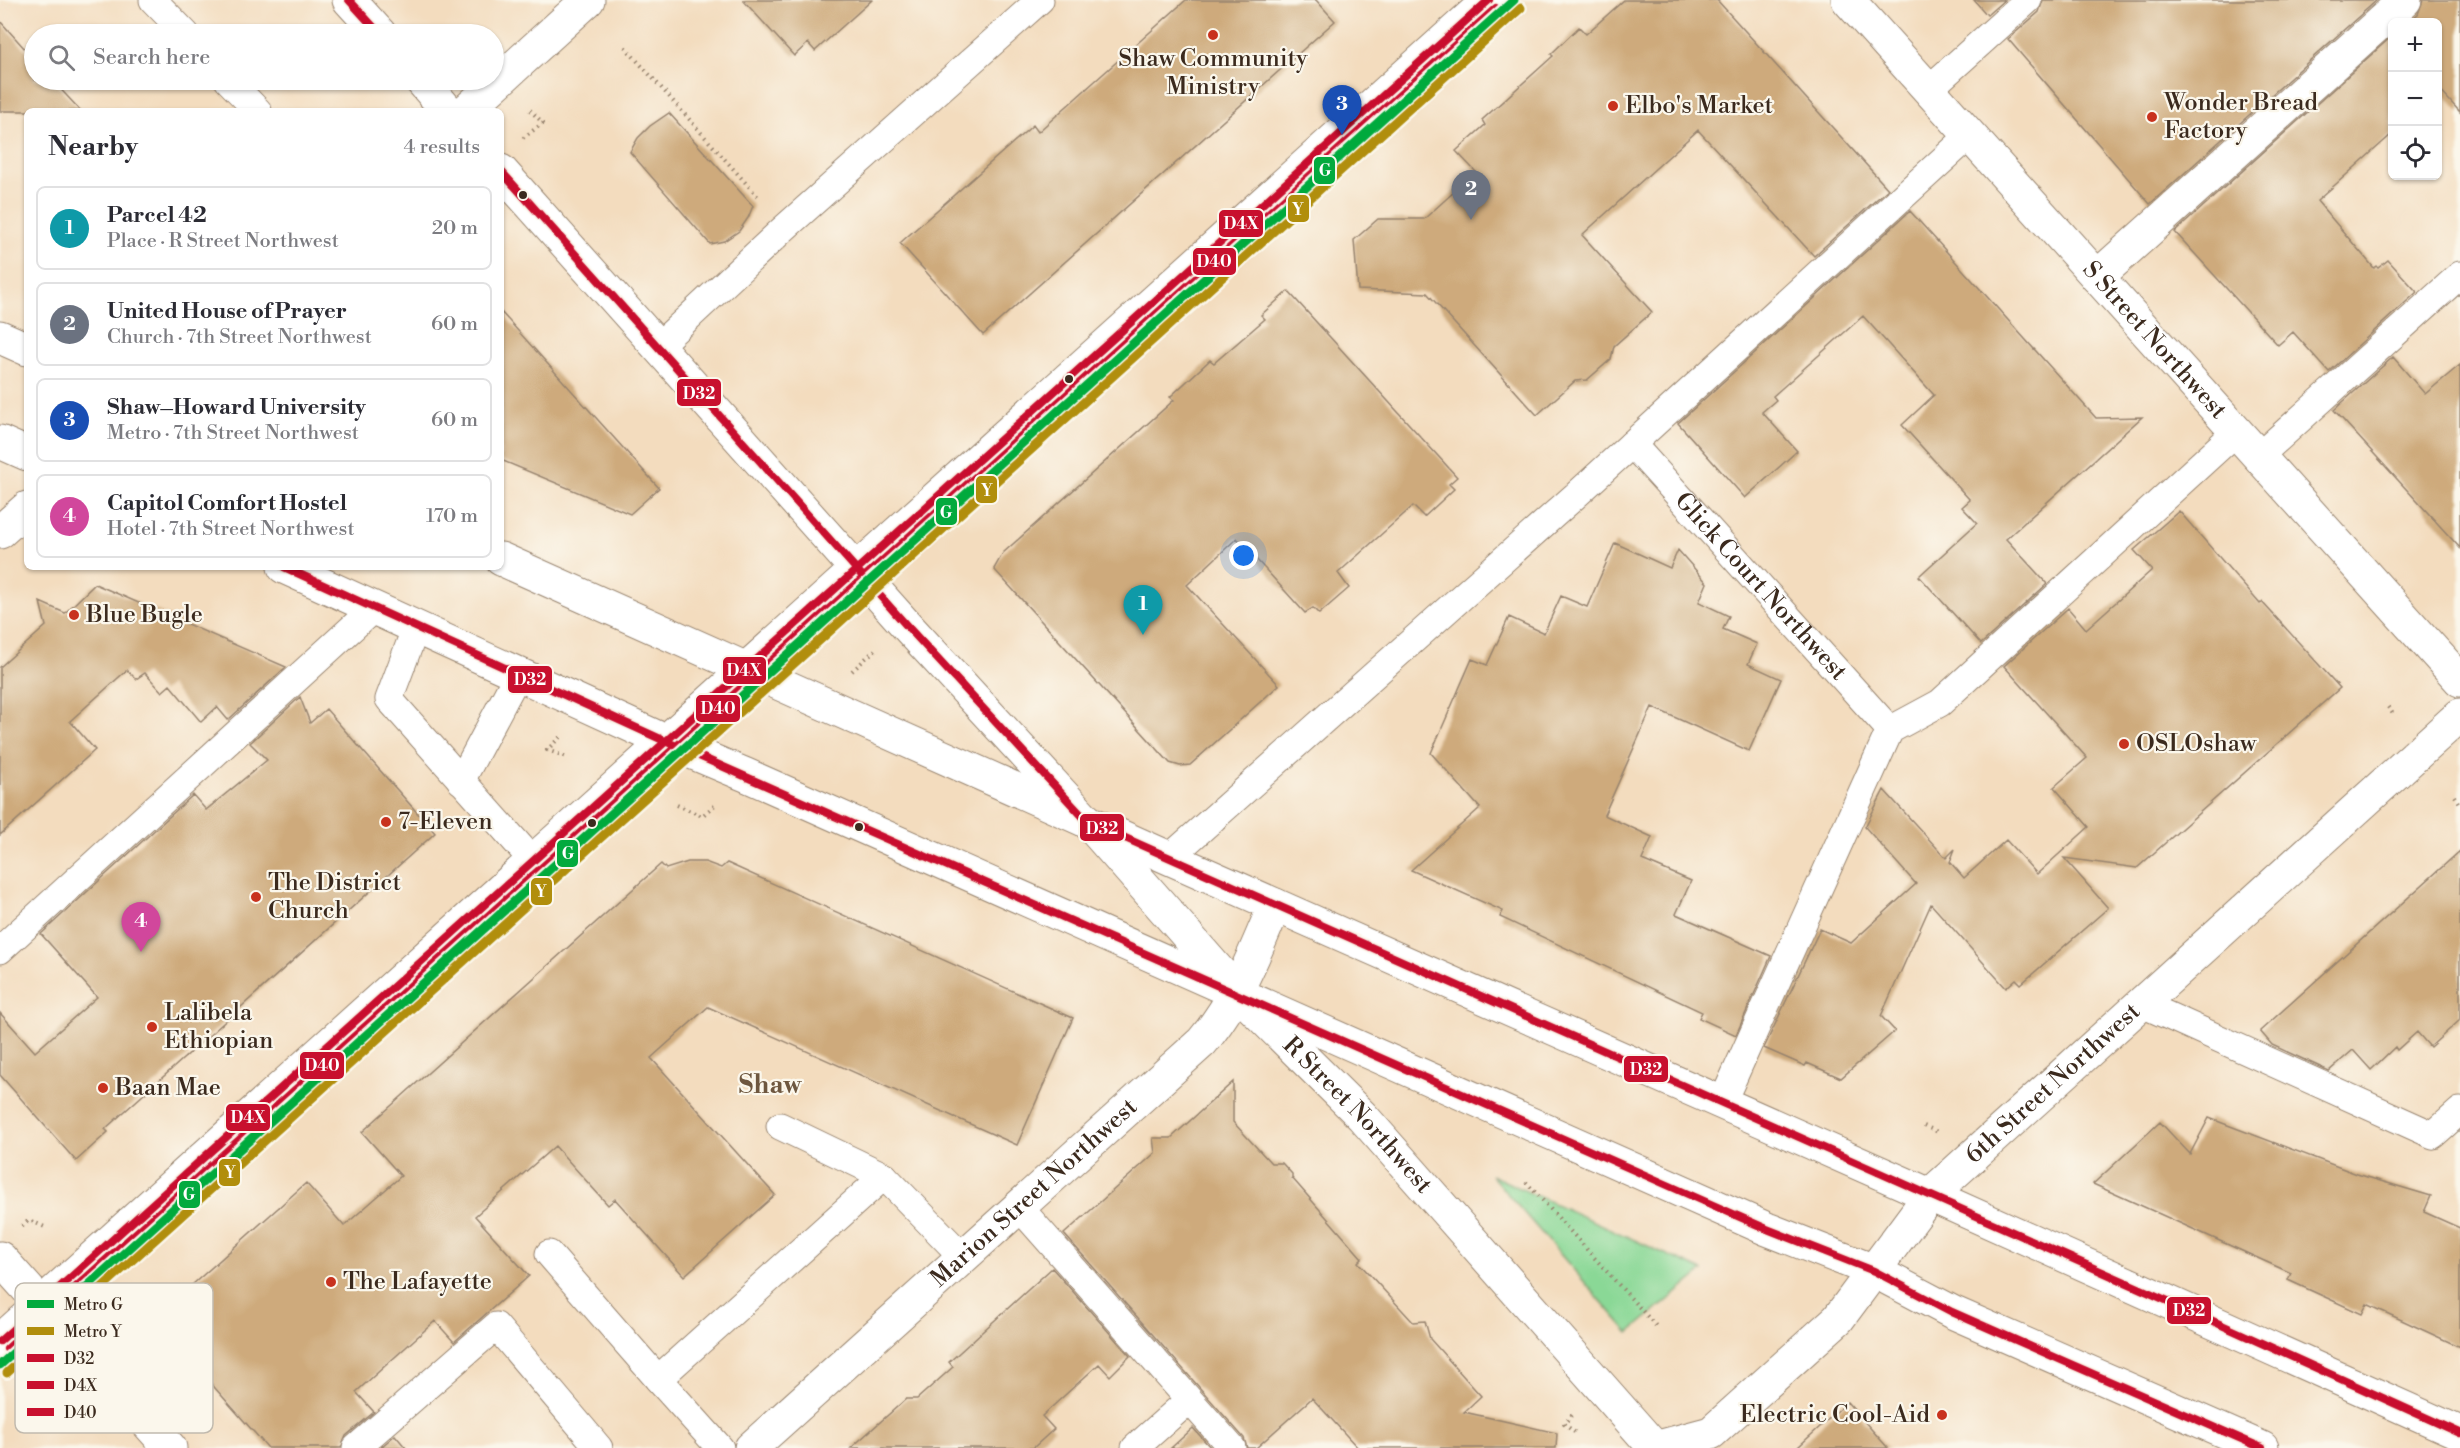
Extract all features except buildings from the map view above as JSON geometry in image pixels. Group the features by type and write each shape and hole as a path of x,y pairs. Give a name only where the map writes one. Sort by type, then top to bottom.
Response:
{"main road":[{"path":"349,0 371,24"},
{"path":"504,76 588,0"},
{"path":"65,1283 1489,0"},
{"name":"S Street Northwest","path":"1848,0 2460,680"},
{"path":"2097,277 2405,0"},
{"path":"430,90 445,108"},
{"path":"469,108 489,90"},
{"name":"R Street Northwest","path":"504,174 1237,992 1362,1116 1655,1448"},
{"path":"0,337 24,348"},
{"path":"0,441 24,452"},
{"path":"0,532 24,511"},
{"path":"504,560 2460,1433"},
{"path":"291,570 665,741 1237,992 1767,1229 1874,1271 1952,1312 2262,1448"},
{"name":"6th Street Northwest","path":"1655,1448 1711,1433 1838,1319 1930,1195 2460,715"},
{"name":"Marion Street Northwest","path":"751,1448 1202,1042 1226,1012 1237,992 1275,905"},
{"path":"8,1245 30,1283"},
{"path":"0,1341 15,1328"},
{"path":"157,1433 170,1448"}],"lane":[{"path":"153,0 176,24"},
{"path":"658,346 789,224 1040,0"},
{"path":"1929,89 2028,0"},
{"path":"238,90 255,108"},
{"path":"1169,858 1632,444 1970,135"},
{"path":"2259,456 2460,275"},
{"path":"1722,1103 1890,730 1940,703 2236,432"},
{"name":"Glick Court Northwest","path":"1632,444 1890,730"},
{"path":"0,950 374,608"},
{"path":"416,627 389,699 534,861"},
{"path":"461,781 518,674"},
{"path":"2140,1003 2433,1136 2460,1111"},
{"path":"780,1126 884,1176 963,1257"},
{"path":"658,1379 884,1176"},
{"path":"1018,1207 1232,1448"},
{"path":"549,1254 720,1448"},
{"path":"356,1448 496,1326 599,1448"},
{"path":"1135,1448 1189,1400"}],"path":[{"path":"625,47 763,201"},
{"path":"523,138 543,123 524,103"},
{"path":"852,671 877,648"},
{"path":"2388,707 2393,714"},
{"path":"562,735 548,750 567,757"},
{"path":"2454,796 2460,805"},
{"path":"677,805 702,816 720,800"},
{"path":"1526,1182 1656,1326"},
{"path":"8,1245 29,1220 48,1228"},
{"path":"1577,1410 1564,1424 1577,1434"}],"green space":[{"path":"1491,1175 1703,1271 1629,1333"}],"metro line":[{"name":"G","path":"91,1283 1514,0"},
{"name":"Y","path":"107,1283 1521,8"},
{"name":"G","path":"0,1365 15,1351"},
{"name":"Y","path":"7,1373 15,1366"}],"transit line":[{"name":"D32","path":"349,0 371,24"},
{"name":"D4X","path":"64,1283 1489,0"},
{"name":"D40","path":"80,1283 1496,8"},
{"name":"D32","path":"504,174 907,626 1087,821 2460,1433"},
{"name":"D32","path":"291,570 665,741 1767,1229 1874,1271 1952,1312 2262,1448"},
{"name":"D4X","path":"0,1341 15,1327"},
{"name":"D40","path":"7,1349 15,1342"}],"place":[{"name":"Shaw Community Ministry","path":"1213,35"},
{"name":"Elbo's Market","path":"1613,106"},
{"name":"Wonder Bread Factory","path":"2152,117"},
{"name":"Shaw–Howard University","path":"1342,135"},
{"name":"United House of Prayer","path":"1471,220"},
{"name":"Blue Bugle","path":"74,615"},
{"name":"Parcel 42","path":"1143,635"},
{"name":"OSLOshaw","path":"2124,744"},
{"name":"7-Eleven","path":"386,822"},
{"name":"The District Church","path":"256,897"},
{"name":"Capitol Comfort Hostel","path":"141,952"},
{"name":"Lalibela Ethiopian","path":"152,1027"},
{"name":"Baan Mae","path":"103,1088"},
{"name":"The Lafayette","path":"331,1282"},
{"name":"Electric Cool-Aid","path":"1942,1415"}],"district":[{"name":"Shaw","path":"770,1085"}]}
